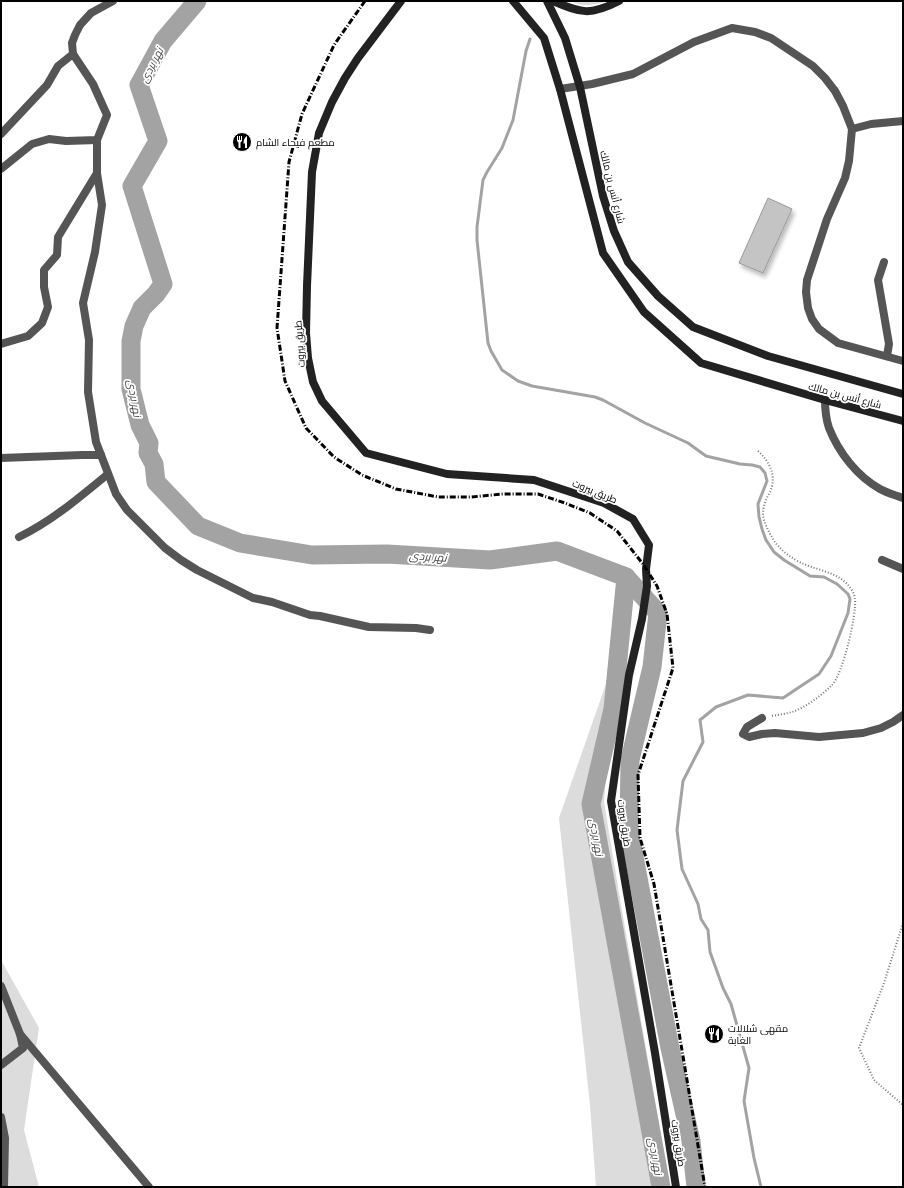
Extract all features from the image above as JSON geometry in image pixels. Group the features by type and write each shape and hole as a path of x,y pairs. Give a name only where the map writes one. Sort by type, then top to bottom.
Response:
{"street":[{"path":"113,1 91,12 80,25 72,43 73,54 94,84 107,115 97,140 97,173 102,205 95,252 83,303 89,340 88,392 96,442 116,494 127,510 165,548 197,570 253,598 272,602 310,615 369,627 416,628 430,630"},
{"name":"طريق بيروت","path":"400,1 345,78 332,102 319,133 312,172 307,286 306,333 308,358 313,382 322,401 366,453 447,474 534,480 604,503 633,520 650,545 646,569 647,586 642,620 629,675 611,801 655,1053 676,1187"},
{"name":"شارع أنس بن مالك","path":"513,1 544,38 560,89 602,253 644,312 701,363 825,400 903,421"},
{"name":"شارع أنس بن مالك","path":"547,1 565,38 580,87 603,196 614,231 628,262 658,296 693,327 768,356 903,394"},
{"path":"553,1 574,10 586,12 600,10 619,1"},
{"path":"560,89 580,87 633,74 694,42 723,30 732,28 743,29 771,38 813,66 825,78 835,92 846,112 852,129 849,161 845,178 827,219 807,280 806,292 808,308 812,319 819,329 838,343 887,356 903,362"},
{"path":"1,134 47,85 58,66 73,54"},
{"path":"852,129 871,124 903,121"},
{"path":"1,169 32,144 49,139 66,141 97,140"},
{"path":"1,344 28,336 42,323 48,307 44,287 44,270 57,256 58,236 97,173"},
{"path":"884,262 878,280 889,344 887,356"},
{"path":"825,400 829,427 837,444 850,463 862,476 881,490 903,498"},
{"path":"1,458 82,455 101,456"},
{"path":"20,537 38,528 77,500 108,474"},
{"path":"882,560 903,570"},
{"path":"762,718 747,728 743,734 749,737 775,733 819,737 863,733 881,728 903,715"},
{"path":"1,986 20,1034 23,1048 1,1065"},
{"path":"20,1034 149,1187"},
{"path":"1,1117 5,1138 4,1187"}],"path":[{"path":"758,452 765,458 773,473 773,482 765,502 763,515 773,540 783,550 803,564 826,571 838,577 848,585 853,592 855,599 847,650 842,668 833,685 800,709 791,713 762,718"},
{"path":"903,923 884,983 859,1048 874,1080 903,1105"}],"shaded area":[{"path":"570,1 607,1 588,5"},
{"path":"619,647 609,732 604,802 670,1187 596,1187 590,1105 559,818"},
{"path":"1,960 39,1028 24,1130 39,1187 1,1187"}],"building":[{"path":"768,198 792,209 763,273 739,263"}],"waterway":[{"name":"نهر بردى","path":"197,1 163,41 139,85 158,141 132,186 163,284 156,294 142,308 134,326 131,341 131,389 140,425 149,443 148,453 154,464 156,482 198,526 240,543 312,555 387,554 490,560 557,551 626,577 613,709 591,804 661,1187"},
{"path":"530,39 526,51 513,120 502,148 483,180 477,227 477,240 488,343 491,351 502,370 518,381 532,386 595,397 688,443 706,456 760,467 765,473 767,481 758,504 759,517 766,540 774,552 810,576 824,577 837,584 848,594 850,599 848,613 831,656 819,674 783,698 748,695 716,707 700,720 703,742 683,781 677,830 682,869 698,904 701,919 708,930 710,952 723,988 731,1004 749,1068 744,1101 754,1158 761,1187"},
{"path":"626,577 658,613 652,667 630,760 629,830 670,1048 691,1141 696,1187"}],"railway":[{"path":"365,1 334,45 302,114 289,162 277,328 285,381 306,428 334,457 362,475 396,489 438,497 538,494 565,503 590,513 617,531 643,564 657,586 667,614 673,668 638,775 640,838 654,884 705,1187"}],"place":[{"name":"مطعم فيحاء الشام","path":"242,142"},
{"name":"مقهى شلالات الغابة","path":"714,1034"}]}
